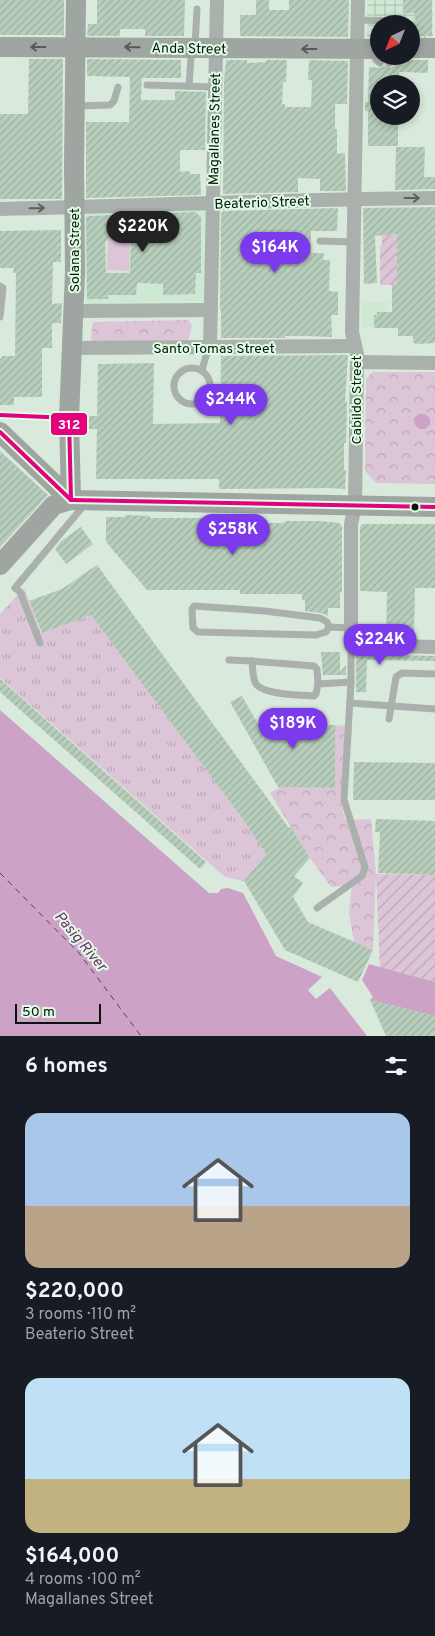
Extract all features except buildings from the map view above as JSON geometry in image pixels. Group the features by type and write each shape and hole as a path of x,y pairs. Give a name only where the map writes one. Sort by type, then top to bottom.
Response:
{"street":[{"name":"Solana Street","path":"76,0 74,311 68,418 80,500"},
{"name":"Magallanes Street","path":"210,348 217,0"},
{"name":"Cabildo Street","path":"358,0 358,20 370,43"},
{"name":"Anda Street","path":"0,47 75,46 193,53 216,48 370,55"},
{"path":"420,48 435,48"},
{"name":"Cabildo Street","path":"351,646 351,524 355,506 357,362 352,332 354,198 374,65"},
{"name":"Beaterio Street","path":"0,209 213,204 354,198 379,201 435,198"},
{"path":"74,311 211,310"},
{"name":"Santo Tomas Street","path":"73,348 354,346"},
{"path":"357,362 435,363"},
{"path":"0,432 80,500"},
{"path":"0,577 55,515 80,500"},
{"path":"0,565 54,505 80,500 435,507"},
{"path":"351,646 435,647"}],"lane":[{"path":"189,86 197,9"},
{"path":"358,20 370,20"},
{"path":"147,85 215,87"},
{"path":"74,106 110,106 114,101 118,87"},
{"path":"320,241 354,242"},
{"path":"0,286 3,288 0,317"},
{"path":"202,370 210,348"},
{"path":"191,367 202,370 211,384 208,396 194,404 182,401 175,393 174,381 176,376 191,367"},
{"path":"0,415 68,418"},
{"path":"40,643 20,592 15,588 77,512 80,500"},
{"path":"194,606 265,611 320,618 327,622 329,627 326,632 316,635 203,633 193,628 192,609 194,606"},
{"path":"329,627 350,628"},
{"name":"Cabildo Street","path":"318,908 362,876 365,867 344,800 351,682 351,646"},
{"path":"229,660 252,661 314,666 317,670 318,684 316,694 314,696 265,690 256,684 252,661"},
{"path":"389,719 394,680 398,675 402,673 435,674"},
{"path":"318,684 351,682"},
{"path":"350,703 435,709"}],"shaded area":[{"path":"367,0 433,0 433,40 420,40 420,15 370,15 370,39 367,39"},
{"path":"207,210 207,301 89,304 84,299 80,218 86,211"},
{"path":"362,301 388,302 387,328 362,327"}],"green space":[{"path":"397,234 397,285 380,285 380,246 382,245 382,235"},
{"path":"108,236 130,236 129,271 107,270"},
{"path":"188,320 192,325 188,341 91,342 92,325 94,322"},
{"path":"373,372 435,372 435,484 376,483 365,471 366,379"},
{"path":"24,588 41,633 91,615 244,821 266,854 244,881 225,877 0,678 0,614"},
{"path":"335,725 352,727 350,757 341,803 345,820 371,819 376,874 373,950 354,942 349,913 352,884 331,887 310,858 270,793 280,787 335,788"},
{"path":"433,860 435,860 435,982 380,967 376,874 432,875"}],"water":[{"path":"419,414 425,414 430,418 430,424 425,429 419,429 415,424 414,418"},
{"name":"Pasig River","path":"0,710 209,893 218,893 221,889 228,888 243,893 276,956 322,977 308,990 316,999 330,988 367,1036 0,1036"},
{"path":"369,964 435,982 435,1016 370,1000 373,997 362,980"}],"ferry route":[{"path":"0,873 79,953 141,1036"}],"transit line":[{"name":"312","path":"0,415 69,418 71,500"},
{"name":"312","path":"0,432 71,500"},
{"name":"312","path":"71,500 435,507"}]}
